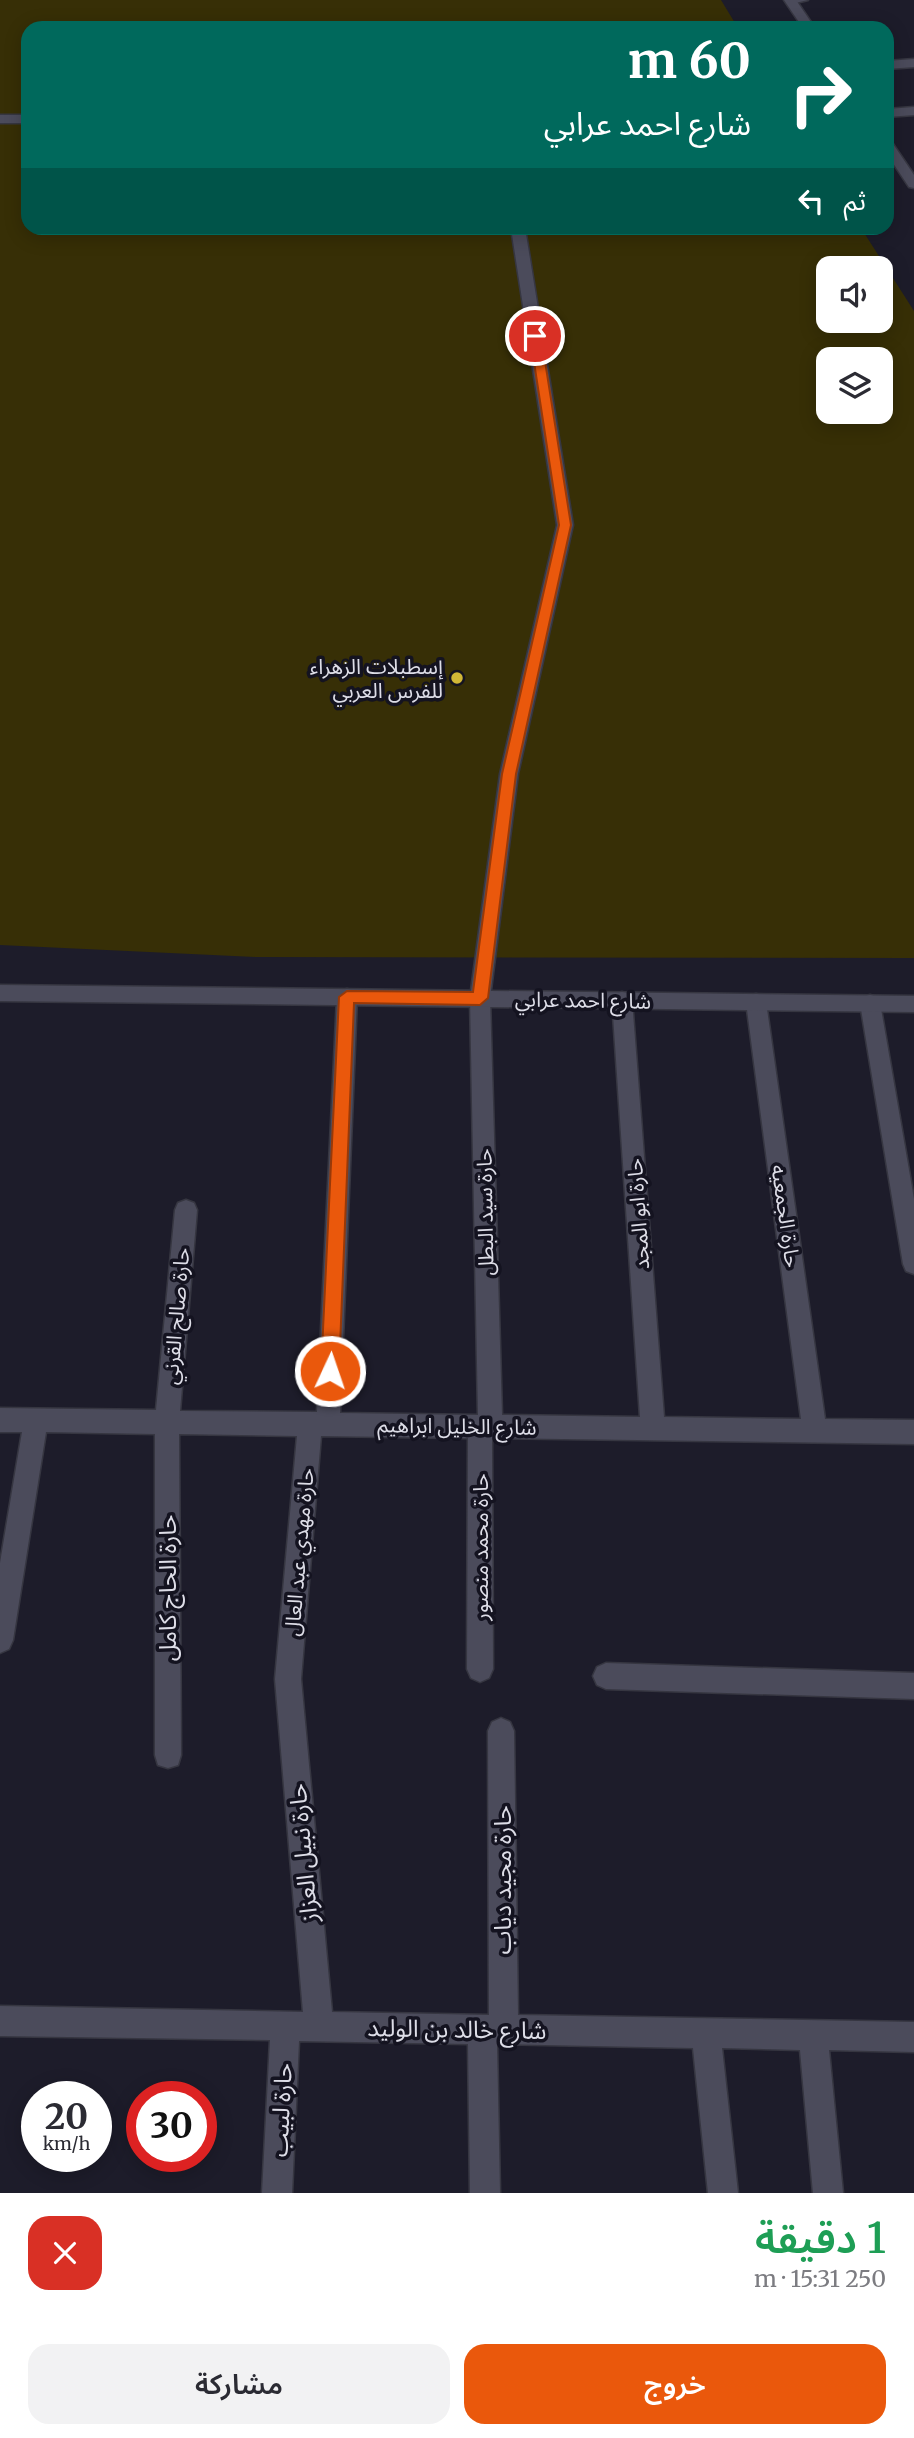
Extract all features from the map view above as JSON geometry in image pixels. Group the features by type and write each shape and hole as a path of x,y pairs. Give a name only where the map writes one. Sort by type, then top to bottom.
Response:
{"street":[{"path":"794,0 805,21"},
{"path":"894,64 914,63"},
{"path":"894,112 914,111"},
{"path":"0,119 21,119"},
{"path":"894,154 914,184"},
{"name":"حارة سيد البطل","path":"485,1426 480,998 509,774 565,525 519,235"},
{"name":"شارع احمد عرابي","path":"0,993 914,1004"},
{"name":"حارة مهدي عبد العال","path":"288,1679 319,1424 347,997"},
{"name":"حارة ابو المجد","path":"622,1000 653,1429"},
{"name":"حارة الجمعيه","path":"756,1002 815,1431"},
{"path":"870,1003 914,1264"},
{"name":"حارة صالح القرني","path":"167,1422 186,1210"},
{"name":"شارع الخليل ابراهيم","path":"0,1420 914,1432"},
{"path":"0,1640 36,1420"},
{"name":"حارة الحاج كامل","path":"167,1422 168,1755"},
{"name":"حارة محمد منصور","path":"480,1668 485,1426"},
{"path":"606,1676 914,1686"},
{"name":"حارة نبيل العزاز","path":"288,1679 319,2026"},
{"name":"حارة مجيد دياب","path":"485,2193 493,2030 501,1731"},
{"name":"شارع خالد بن الوليد","path":"0,2021 914,2037"},
{"name":"حارة لبيب","path":"277,2193 285,2026"},
{"path":"706,2033 723,2193"},
{"path":"813,2035 828,2193"}],"shaded area":[{"name":"إسطبلات الزهراء للفرس العربي","path":"0,0 721,0 734,21 21,21 21,235 865,235 879,256 816,256 816,333 893,333 893,278 914,311 914,958 255,957 0,945"}],"place":[{"name":"إسطبلات الزهراء للفرس العربي","path":"457,678"}],"route":[{"path":"330,1371 347,997 480,998 509,774 565,525 535,336"}]}
